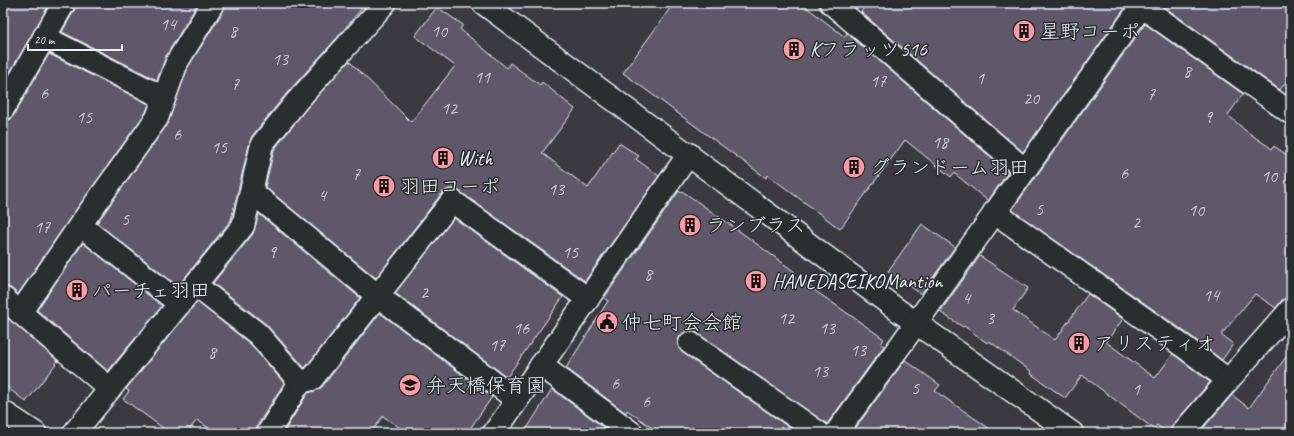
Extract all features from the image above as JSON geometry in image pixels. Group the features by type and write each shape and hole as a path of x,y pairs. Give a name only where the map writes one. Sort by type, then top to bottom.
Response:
{"street":[{"path":"3,109 64,3"},
{"path":"20,313 80,225 157,118 177,62 213,3"},
{"path":"74,433 243,226 262,144 297,101 385,3"},
{"path":"482,3 689,154 916,323 1072,433"},
{"path":"831,3 1025,170"},
{"path":"836,433 1025,170 1141,4 1291,113"},
{"path":"44,37 164,98"},
{"path":"494,433 689,154"},
{"path":"252,192 378,296 516,400"},
{"path":"270,432 300,382 312,379 452,201 588,299"},
{"path":"994,212 1187,349 1228,380"},
{"path":"80,225 180,304"},
{"path":"195,285 258,334 300,382"},
{"path":"3,298 110,389"},
{"path":"1182,433 1291,309"},
{"path":"690,343 818,433"},
{"path":"541,365 632,433"},
{"path":"3,412 35,433"}],"building":[{"path":"3,3 50,3 3,84"},
{"path":"76,3 198,3 166,56 157,80 62,32 75,9"},
{"path":"225,3 366,3 337,38 287,93 252,136 231,220 178,286 97,223 167,125 188,67 224,10"},
{"path":"674,3 801,3 845,37 847,33 1008,172 988,201 954,173 951,177 905,140 840,229 768,175 766,178 623,73"},
{"path":"867,3 1125,3 1125,8 1023,152 861,12"},
{"path":"1159,3 1291,3 1291,75 1280,90"},
{"path":"437,7 463,25 460,29 507,68 510,63 540,85 542,82 575,109 542,153 588,188 619,143 639,156 636,159 659,176 585,281 459,191 453,189 442,193 376,278 265,187 274,150 306,109 349,61 411,122 455,66 415,36"},
{"path":"1145,24 1243,94 1228,115 1246,131 1272,149 1274,146 1291,158 1291,297 1287,297 1282,300 1276,308 1255,294 1221,335 1233,344 1222,360 1188,334 1012,210"},
{"path":"49,54 149,104 146,112 18,294 11,288 3,286 3,121 10,120 14,115"},
{"path":"679,191 681,193 682,191 735,228 795,272 793,275 884,339 881,344 884,346 827,424 697,333 691,331 685,332 680,336 678,342 679,348 683,353 797,433 659,433 627,410 626,413 566,368 608,301 604,298"},
{"path":"259,214 360,298 305,368 266,324 213,283 253,234"},
{"path":"454,218 563,297 507,377 395,293"},
{"path":"922,224 955,247 921,294 888,271"},
{"path":"83,243 162,306 108,371 37,310"},
{"path":"980,256 1028,288 1013,310 1055,340 1088,294 1123,319 1106,342 1155,378 1173,354 1210,382 1173,425 1170,433 1167,433 1157,425 1154,429 1082,375 1065,398 989,341 987,343 964,326 963,327 940,312"},
{"path":"197,302 249,343 284,383 257,426 256,433 216,433 197,420 187,433 170,433 123,399 129,391 126,389"},
{"path":"380,313 492,397 467,433 407,433 383,416 371,433 283,433 308,393 322,387"},
{"path":"3,314 58,361 26,402 3,384"},
{"path":"1291,350 1291,433 1199,433 1232,395 1249,408"},
{"path":"905,360 940,385 935,391 996,433 852,433"},
{"path":"552,389 611,433 524,433"}],"place":[{"name":"星野コーポ","path":"1024,31"},
{"name":"Kフラッツ516","path":"794,49"},
{"name":"With","path":"443,158"},
{"name":"グランドーム羽田","path":"854,167"},
{"name":"羽田コーポ","path":"384,186"},
{"name":"ランブラス","path":"690,225"},
{"name":"HANEDASEIKOMantion","path":"756,281"},
{"name":"パーチェ羽田","path":"77,290"},
{"name":"仲七町会会館","path":"607,322"},
{"name":"アリスティオ","path":"1079,343"},
{"name":"弁天橋保育園","path":"410,385"}]}
